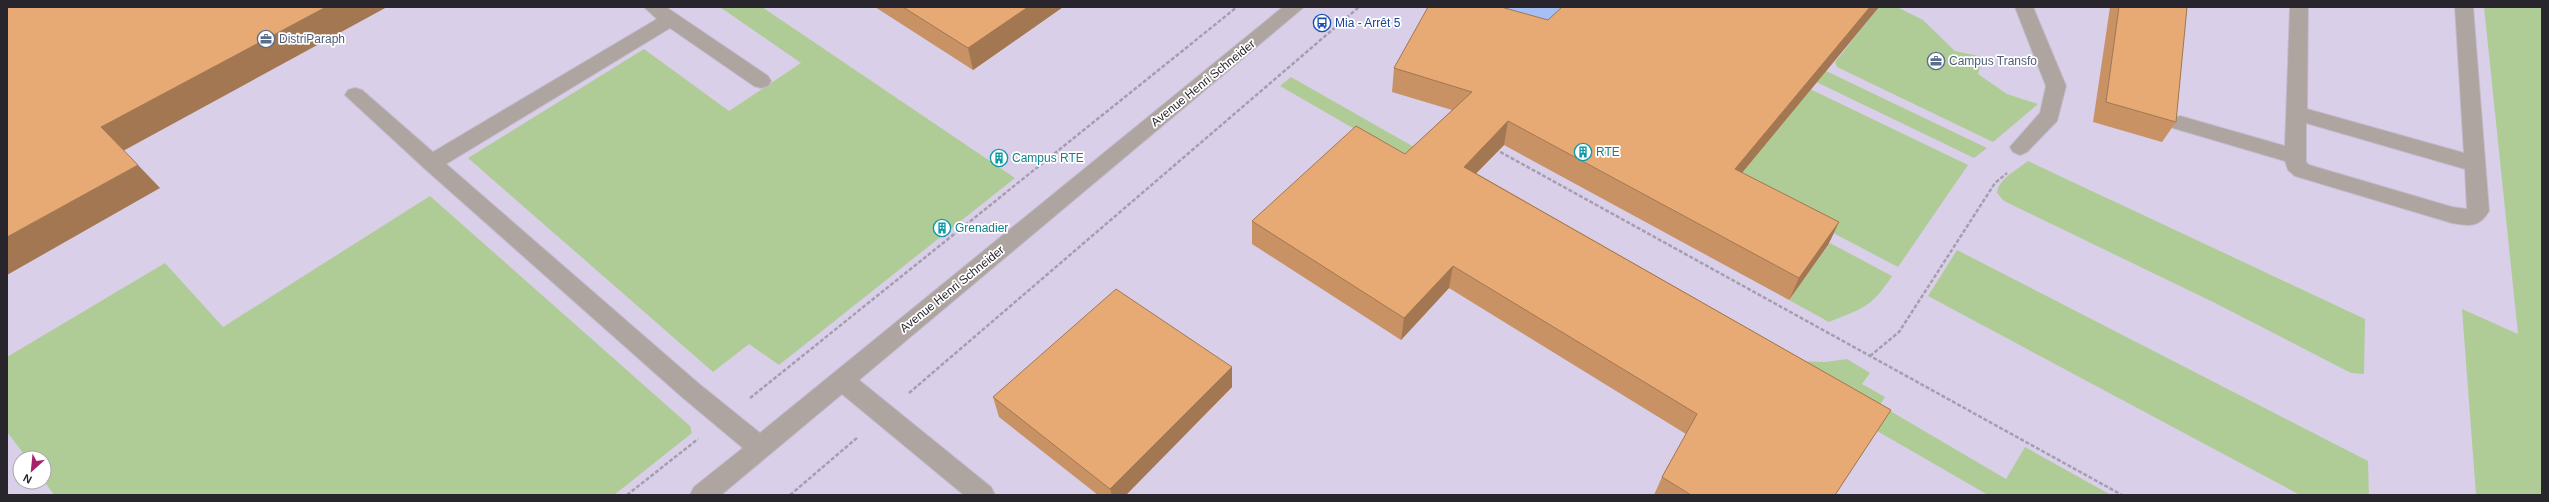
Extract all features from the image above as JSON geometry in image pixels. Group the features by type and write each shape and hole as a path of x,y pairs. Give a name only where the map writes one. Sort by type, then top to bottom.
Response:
{"street":[{"path":"653,7 761,81"},
{"name":"Avenue Henri Schneider","path":"703,495 1295,7"},
{"path":"2020,147 2050,116 2056,86 2024,7"},
{"path":"2299,7 2295,165 2302,171 2452,215 2472,218 2478,211 2464,7"},
{"path":"431,163 670,19"},
{"path":"355,95 724,419 761,448"},
{"path":"2296,113 2475,164"},
{"path":"2180,123 2295,156"},
{"path":"842,380 982,495"}],"path":[{"path":"627,495 724,419 1237,7"},
{"path":"790,495 1359,7"},
{"path":"1489,146 2122,495"},
{"path":"1870,356 1899,332 1995,183 2011,170"}],"shaded area":[{"path":"7,7 2542,7 2542,495 7,495"}],"green space":[{"path":"720,7 762,7 1015,178 779,365 749,344 713,372 468,158 644,49 729,111 801,63"},
{"path":"1661,7 1692,7 1987,148 1974,158"},
{"path":"1879,7 1897,7 1923,20 1955,51 1983,57 1978,74 2007,94 2038,104 1993,142 1837,67 1835,62"},
{"path":"2484,7 2542,7 2542,495 2476,495 2462,309 2518,334"},
{"path":"1291,77 1776,353 1799,361 1825,362 1847,359 1870,373 1862,384 1885,397 1880,405 2006,479 2025,447 2111,495 1988,495 1280,86"},
{"path":"1559,89 1810,89 1968,165 1898,267"},
{"path":"2028,161 2365,319 2364,374 2351,373 2215,303 2004,201 1997,193 2001,183"},
{"path":"430,196 690,426 692,433 614,495 54,495 50,490 52,490 52,450 21,450 7,432 7,357 165,263 223,327"},
{"path":"1830,243 1892,276 1885,287 1872,301 1858,310 1829,322 1789,300"},
{"path":"1957,250 2368,461 2369,495 2300,495 1928,296"}],"water":[{"path":"1465,7 1581,7 1557,30"}],"building":[{"path":"7,7 326,7 101,127 138,165 7,237"},
{"path":"903,7 1028,7 968,48"},
{"path":"1428,7 1501,7 1548,20 1562,7 1870,7 1735,169 1839,222 1799,278 1508,121 1464,167 1891,410 1835,495 1691,495 1662,477 1697,414 1453,266 1404,318 1252,221 1356,126 1405,154 1472,92 1394,68"},
{"path":"2119,7 2187,7 2176,122 2106,102"},
{"path":"1116,289 1232,367 1110,489 993,397"}],"place":[{"name":"Mia - Arrêt 5","path":"1322,23"},
{"name":"DistriParaph","path":"266,39"},
{"name":"Campus Transfo","path":"1936,61"},
{"name":"RTE","path":"1583,152"},
{"name":"Campus RTE","path":"999,158"},
{"name":"Grenadier","path":"942,228"}]}
